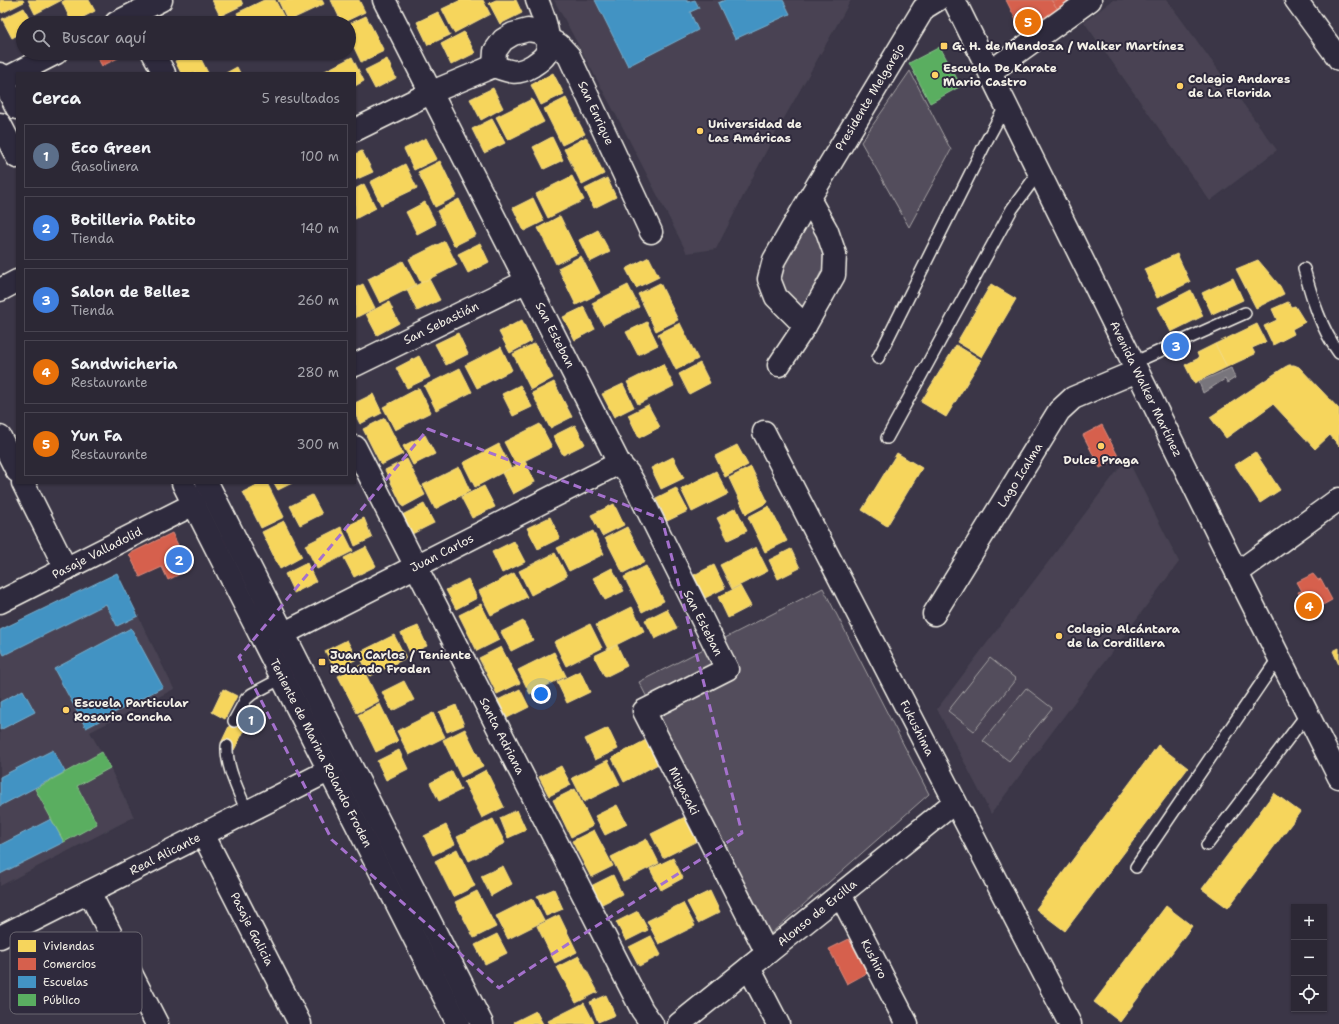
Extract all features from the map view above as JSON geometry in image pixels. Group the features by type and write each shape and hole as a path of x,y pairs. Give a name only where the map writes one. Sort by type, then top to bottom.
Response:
{"street":[{"path":"128,15 161,0"},
{"name":"San Esteban","path":"384,0 619,463 635,485 727,669"},
{"path":"356,130 432,92 494,66 509,72 523,71 539,61 547,52 548,39 544,18 537,0"},
{"name":"Presidente Melgarejo","path":"805,326 776,297 769,279 774,260 924,8 937,0"},
{"name":"Avenida Walker Martínez","path":"954,0 1339,777"},
{"path":"990,72 1090,0"},
{"path":"1296,0 1339,59"},
{"path":"494,66 495,51 503,40 513,34 528,30 539,32 548,39"},
{"name":"San Enrique","path":"548,39 559,45 569,56 651,232"},
{"path":"16,106 1,79 41,60"},
{"path":"158,60 164,72"},
{"path":"0,124 16,155"},
{"path":"779,365 805,326 834,275 835,254 827,231 809,199"},
{"name":"San Sebastián","path":"356,365 527,281"},
{"path":"0,290 16,282"},
{"name":"Lago Icalma","path":"934,614 1059,411 1074,398 1135,367"},
{"name":"Fukushima","path":"764,432 1070,1024"},
{"path":"0,437 16,469"},
{"name":"Santa Adriana","path":"356,449 642,1010 652,1024"},
{"name":"Juan Carlos","path":"274,638 619,463"},
{"path":"24,484 66,569"},
{"name":"Teniente de Marina Rolando Froden","path":"184,484 274,638 482,1024"},
{"name":"Teniente de Marina Rolando Froden","path":"207,484 274,638 282,678 458,1024"},
{"path":"1237,573 1339,499"},
{"name":"Pasaje Valladolid","path":"0,602 194,504"},
{"name":"Miyasaki","path":"727,669 644,712 767,953"},
{"name":"Real Alicante","path":"0,937 330,770"},
{"name":"Alonso de Ercilla","path":"679,1024 955,802"},
{"name":"Pasaje Galicia","path":"203,834 300,1024"},
{"path":"89,892 110,932"},
{"name":"Kushiro","path":"840,894 907,1024"},
{"path":"749,968 778,1024"},
{"path":"142,995 157,1024"}],"lane":[{"path":"878,358 1006,105"},
{"path":"887,438 1012,209 1039,172"},
{"path":"1304,269 1311,296 1322,323 1339,353"},
{"path":"1135,367 1245,313"},
{"path":"1136,868 1279,656"},
{"path":"234,721 246,699 282,678"},
{"path":"1206,845 1308,714"},
{"path":"227,746 226,756 228,765 247,812"}],"highlighted area":[{"path":"428,429 662,519 742,833 499,988 332,840 239,657"}],"shaded area":[{"name":"Universidad de Las Américas","path":"554,0 851,0 774,136 716,249 687,253 622,126"},
{"name":"Colegio Andares de La Florida","path":"1113,0 1167,0 1277,150 1210,201 1084,22"},
{"path":"910,71 951,150 909,227 861,142"},
{"path":"807,216 823,248 823,268 802,310 779,290 776,272"},
{"path":"1231,368 1235,378 1227,383 1225,379 1203,393 1199,382"},
{"name":"Colegio Alcántara de la Cordillera","path":"1127,458 1179,562 991,814 937,709"},
{"name":"Escuela Particular Rosario Concha","path":"117,573 174,689 90,732 110,768 134,817 0,886 0,634"},
{"path":"823,588 929,794 769,935 639,682"},
{"path":"990,658 1016,679 974,731 948,711"},
{"path":"1026,688 1052,708 1009,761 983,741"}],"building: Viviendas":[{"path":"0,0 23,0 24,2 2,13 0,10"},
{"path":"28,0 62,0 35,14"},
{"path":"65,0 89,0 95,11 85,16 69,16 62,2"},
{"path":"212,0 241,0 243,5 220,16"},
{"path":"264,0 275,0 283,16 238,16 237,13"},
{"path":"278,0 322,0 324,4 299,16 286,16"},
{"path":"331,0 359,0 365,12 356,16 339,16"},
{"path":"461,0 483,0 490,14 454,33 442,9"},
{"path":"496,0 516,0 522,13 500,24 489,3"},
{"path":"24,8 28,16 16,16 16,36 12,38 2,19"},
{"path":"438,12 450,35 428,45 417,22"},
{"path":"366,16 384,51 361,62 356,52 356,21"},
{"path":"464,32 475,53 451,65 441,44"},
{"path":"387,59 396,78 375,89 365,70"},
{"path":"202,60 208,72 180,72 175,61"},
{"path":"346,60 354,60 364,81 356,85 356,72 323,72"},
{"path":"237,67 240,72 228,72"},
{"path":"553,73 564,94 541,105 531,85"},
{"path":"493,88 503,108 481,120 470,99"},
{"path":"566,98 585,134 562,145 544,109"},
{"path":"532,99 544,122 508,140 496,117"},
{"path":"492,119 505,143 484,153 472,129"},
{"path":"552,137 563,160 544,169 533,147"},
{"path":"586,137 604,174 582,185 564,149"},
{"path":"426,138 437,159 414,170 404,149"},
{"path":"362,151 373,172 356,180 356,154"},
{"path":"440,161 457,196 435,207 418,172"},
{"path":"405,164 417,188 381,205 370,182"},
{"path":"572,176 584,200 548,218 536,194"},
{"path":"607,178 616,197 594,208 585,189"},
{"path":"364,184 376,208 356,218 356,188"},
{"path":"533,198 544,221 524,231 513,208"},
{"path":"459,199 476,235 454,246 437,211"},
{"path":"425,202 436,224 417,234 406,212"},
{"path":"560,216 578,253 556,264 538,228"},
{"path":"598,230 610,252 590,262 579,240"},
{"path":"445,241 457,265 421,283 409,259"},
{"path":"480,243 489,262 468,273 458,254"},
{"path":"1177,254 1190,282 1157,298 1144,269"},
{"path":"581,256 600,293 576,305 558,268"},
{"path":"649,257 659,277 636,288 626,269"},
{"path":"1258,260 1280,286 1284,294 1256,308 1236,269"},
{"path":"403,261 416,285 380,303 368,279"},
{"path":"1233,278 1243,300 1212,314 1202,293"},
{"path":"429,279 440,300 417,311 407,290"},
{"path":"660,283 678,320 656,331 638,294"},
{"path":"363,284 375,308 356,318 356,288"},
{"path":"991,284 1016,299 982,357 957,342"},
{"path":"628,285 639,307 603,325 592,303"},
{"path":"1191,290 1203,316 1171,332 1158,307"},
{"path":"389,302 399,323 377,335 366,314"},
{"path":"1288,302 1291,307 1295,306 1305,322 1292,329 1294,334 1273,345 1264,326 1277,320 1272,309"},
{"path":"584,307 595,329 575,340 563,317"},
{"path":"522,320 532,341 510,353 499,332"},
{"path":"647,322 658,345 638,355 626,332"},
{"path":"680,323 698,359 676,370 658,334"},
{"path":"1257,324 1266,342 1252,348 1255,354 1227,367 1215,344"},
{"path":"458,333 468,354 446,365 435,344"},
{"path":"535,343 553,378 531,390 513,354"},
{"path":"1215,344 1227,367 1194,383 1185,365 1199,358 1197,353"},
{"path":"956,345 981,360 946,417 921,402"},
{"path":"501,347 512,370 477,388 465,365"},
{"path":"419,356 430,377 407,388 396,368"},
{"path":"700,363 710,383 689,394 679,374"},
{"path":"663,364 674,386 638,404 627,382"},
{"path":"1289,365 1299,367 1339,409 1339,446 1330,435 1315,449 1273,404 1226,438 1210,417"},
{"path":"460,368 472,392 436,410 424,386"},
{"path":"554,382 572,417 550,428 532,393"},
{"path":"623,384 634,407 614,417 602,394"},
{"path":"520,385 532,407 513,416 502,394"},
{"path":"419,388 431,412 395,430 383,407"},
{"path":"373,394 382,413 360,424 356,416 356,402"},
{"path":"648,405 660,427 639,438 628,415"},
{"path":"385,418 403,454 381,465 363,429"},
{"path":"540,424 552,447 516,465 504,442"},
{"path":"575,425 585,444 563,455 553,436"},
{"path":"425,435 435,454 413,465 403,446"},
{"path":"499,444 511,468 475,487 463,463"},
{"path":"737,445 748,465 725,477 715,456"},
{"path":"1255,452 1280,490 1260,503 1235,465"},
{"path":"897,453 922,468 887,526 862,510"},
{"path":"673,457 684,478 661,489 651,468"},
{"path":"407,459 425,495 403,507 385,470"},
{"path":"525,461 535,482 513,494 502,473"},
{"path":"459,467 470,491 435,509 423,485"},
{"path":"751,467 768,502 746,514 729,478"},
{"path":"716,471 728,494 692,512 681,489"},
{"path":"259,484 268,484 284,517 261,528 243,492"},
{"path":"275,484 290,484 278,490"},
{"path":"484,486 495,507 472,518 461,497"},
{"path":"676,488 688,511 667,521 656,498"},
{"path":"312,495 322,514 300,525 290,506"},
{"path":"424,504 434,523 412,534 402,515"},
{"path":"614,504 624,525 602,536 591,515"},
{"path":"769,506 787,541 765,552 748,517"},
{"path":"736,508 747,531 728,540 717,518"},
{"path":"550,517 560,538 538,549 527,528"},
{"path":"364,518 372,538 355,546 347,526"},
{"path":"284,521 302,557 280,569 262,532"},
{"path":"341,527 353,551 317,569 305,545"},
{"path":"627,527 645,562 623,573 605,538"},
{"path":"593,531 604,554 569,571 557,548"},
{"path":"514,541 525,562 502,573 492,552"},
{"path":"366,547 376,566 354,577 344,558"},
{"path":"756,547 768,571 732,589 720,565"},
{"path":"791,549 800,568 778,579 769,560"},
{"path":"555,553 567,576 531,595 519,571"},
{"path":"307,563 316,582 294,593 285,574"},
{"path":"714,565 725,588 705,598 694,575"},
{"path":"646,566 664,601 642,612 624,577"},
{"path":"612,568 624,591 605,600 593,578"},
{"path":"514,573 527,597 491,615 479,591"},
{"path":"468,579 477,598 456,609 446,590"},
{"path":"740,586 751,606 728,618 718,597"},
{"path":"481,604 499,640 477,651 459,615"},
{"path":"632,607 644,631 608,649 596,625"},
{"path":"667,609 677,628 655,639 645,620"},
{"path":"523,621 533,640 511,651 501,632"},
{"path":"590,624 602,648 566,666 554,642"},
{"path":"418,626 427,646 410,653 401,633"},
{"path":"394,635 406,658 370,676 358,653"},
{"path":"347,640 357,659 335,670 325,651"},
{"path":"617,645 627,666 605,677 594,656"},
{"path":"501,647 520,683 497,694 479,658"},
{"path":"1339,648 1339,665 1333,651"},
{"path":"554,652 566,676 530,694 518,670"},
{"path":"361,665 379,701 357,713 338,676"},
{"path":"580,671 590,692 567,703 557,682"},
{"path":"404,681 414,700 392,711 382,692"},
{"path":"223,689 237,696 225,719 212,712"},
{"path":"520,689 529,707 507,718 498,700"},
{"path":"380,704 398,741 376,752 358,715"},
{"path":"456,705 464,725 447,732 439,712"},
{"path":"433,713 445,737 409,755 397,731"},
{"path":"232,720 246,727 234,750 221,743"},
{"path":"608,728 618,749 595,760 585,739"},
{"path":"465,729 483,766 461,777 443,740"},
{"path":"648,739 660,763 624,782 612,758"},
{"path":"1158,745 1188,768 1065,931 1036,909"},
{"path":"399,750 408,769 386,780 377,761"},
{"path":"608,760 620,784 584,802 572,778"},
{"path":"561,766 571,785 549,796 539,777"},
{"path":"486,770 504,807 482,818 464,782"},
{"path":"452,771 461,790 439,801 430,783"},
{"path":"575,789 593,826 571,837 553,800"},
{"path":"1274,793 1300,812 1228,908 1202,889"},
{"path":"617,805 627,824 605,835 595,816"},
{"path":"517,810 526,830 508,838 500,818"},
{"path":"687,816 699,840 663,858 651,834"},
{"path":"493,819 505,843 469,861 457,837"},
{"path":"446,825 455,844 433,855 424,836"},
{"path":"594,830 613,866 591,877 572,841"},
{"path":"647,839 659,863 623,881 611,857"},
{"path":"457,849 475,886 453,897 435,861"},
{"path":"673,858 683,878 661,890 650,869"},
{"path":"503,866 512,884 491,896 481,876"},
{"path":"613,875 622,894 600,905 591,886"},
{"path":"554,889 563,909 546,916 537,896"},
{"path":"477,891 496,927 474,938 455,902"},
{"path":"710,891 720,912 698,923 687,902"},
{"path":"532,898 544,921 508,939 496,916"},
{"path":"683,903 695,926 659,944 647,921"},
{"path":"1166,906 1192,926 1120,1022 1094,1002"},
{"path":"638,911 648,930 626,941 616,922"},
{"path":"559,915 577,952 555,963 537,926"},
{"path":"497,934 507,953 485,964 475,945"},
{"path":"651,936 661,955 639,966 629,947"},
{"path":"579,956 598,992 576,1003 557,967"},
{"path":"606,995 615,1015 598,1022 590,1002"},
{"path":"584,1003 595,1024 550,1024 548,1021"},
{"path":"536,1011 543,1024 515,1024 514,1022"}],"building: Comercios":[{"path":"1006,0 1051,0 1060,12 1034,30 1017,22"},
{"path":"1051,0 1075,0 1060,12"},
{"path":"99,60 114,60 102,66"},
{"name":"Dulce Praga","path":"1102,425 1119,458 1100,468 1083,435"},
{"path":"172,533 190,569 168,580 162,567 140,577 129,554"},
{"path":"1313,574 1318,580 1321,579 1332,600 1319,607 1320,610 1314,613 1310,606 1307,608 1298,592 1302,591 1297,582"},
{"path":"849,939 867,973 847,984 829,949"}],"building: Escuelas":[{"path":"595,0 687,0 687,2 695,0 699,8 690,12 698,30 628,66"},
{"path":"725,0 783,0 790,14 735,39 718,3"},
{"path":"117,573 138,616 117,626 106,604 4,655 0,647 0,630"},
{"path":"131,628 163,687 86,728 54,669"},
{"path":"23,690 35,712 0,730 0,702"},
{"path":"53,750 65,772 0,806 0,777"},
{"path":"51,819 64,842 0,874 0,845"}],"building: Público":[{"name":"Escuela De Karate Mario Castro","path":"940,47 961,86 930,103 909,63"},
{"path":"102,752 110,768 77,786 97,824 64,842 35,789"}],"place":[{"name":"Yun Fa","path":"1028,22"},
{"name":"G. H. de Mendoza / Walker Martínez","path":"944,46"},
{"name":"Escuela De Karate Mario Castro","path":"935,75"},
{"name":"Colegio Andares de La Florida","path":"1180,86"},
{"name":"Universidad de Las Américas","path":"700,131"},
{"name":"Salon de Bellez","path":"1176,346"},
{"name":"Dulce Praga","path":"1101,446"},
{"name":"Botilleria Patito","path":"179,560"},
{"name":"Sandwicheria","path":"1309,606"},
{"name":"Colegio Alcántara de la Cordillera","path":"1059,636"},
{"name":"Juan Carlos / Teniente Rolando Froden","path":"322,662"},
{"name":"Escuela Particular Rosario Concha","path":"66,710"},
{"name":"Eco Green","path":"251,720"}]}
